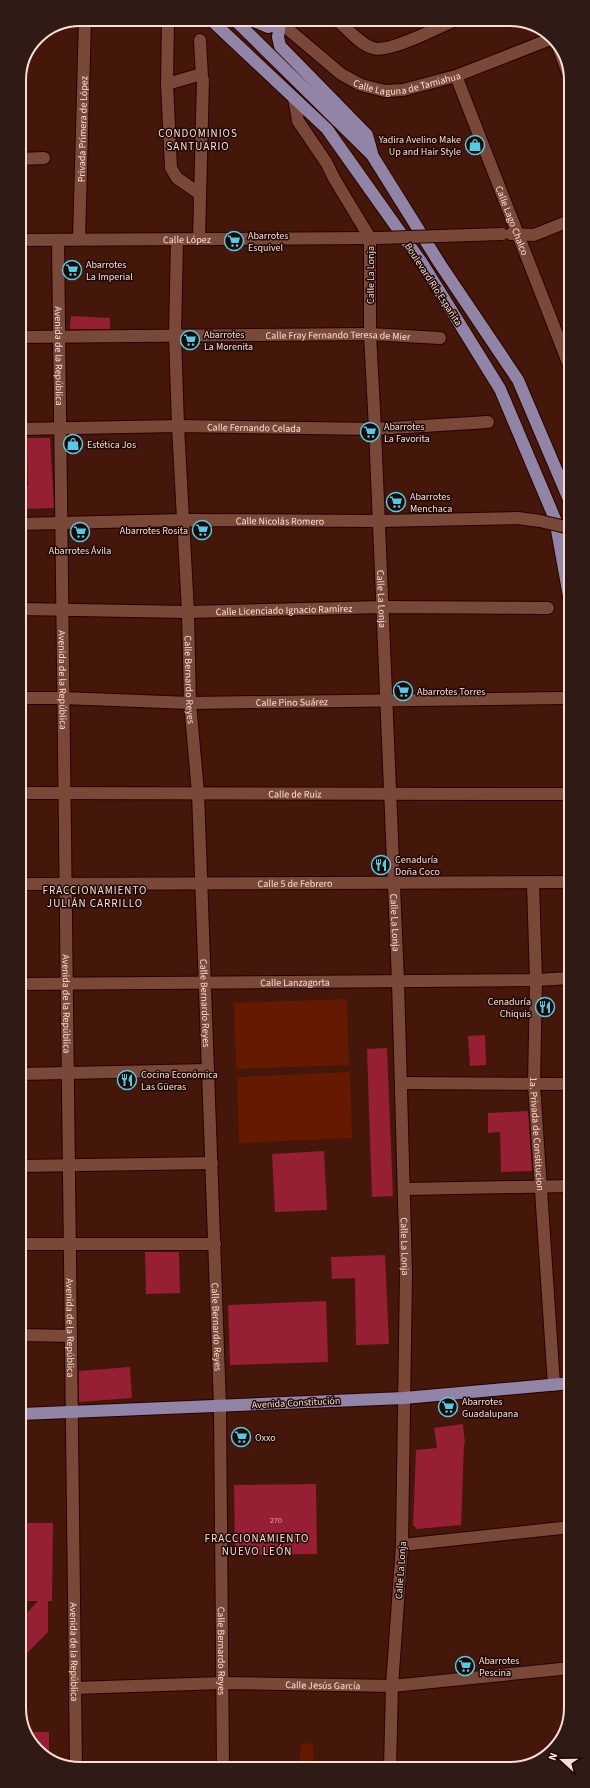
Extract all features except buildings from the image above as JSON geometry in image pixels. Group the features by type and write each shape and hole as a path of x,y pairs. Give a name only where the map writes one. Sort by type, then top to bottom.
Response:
{"main road":[{"name":"Boulevard Río Españita","path":"217,26 327,129 422,263 500,389 555,519 564,569"},
{"name":"Boulevard Río Españita","path":"241,26 372,154 440,264 518,380 564,488"},
{"path":"279,26 278,37 280,46 367,135 372,154"},
{"name":"Avenida Constitución","path":"26,1414 220,1406 301,1401 404,1398 564,1384"}],"street":[{"name":"Privada Primera de López","path":"80,239 85,26"},
{"path":"168,26 167,84 171,168 177,178 200,194"},
{"name":"Calle Laguna de Tamiahua","path":"287,26 341,74 361,85 385,91 403,90 456,76 547,41"},
{"path":"344,26 373,49 392,48 441,26"},
{"path":"199,239 203,79 200,40"},
{"path":"167,84 198,75 202,77"},
{"name":"Calle Lago Chalco","path":"456,76 564,352"},
{"name":"Calle La Lonja","path":"294,98 298,121 374,238 370,334 391,793 402,1084 406,1273 402,1545 392,1686 390,1762"},
{"path":"26,159 44,158"},
{"name":"Calle López","path":"26,240 177,240 374,238 502,234 534,235 564,223"},
{"name":"Avenida de la República","path":"58,240 76,1762"},
{"name":"Calle Bernardo Reyes","path":"177,240 175,336 178,426 188,612 190,703 198,793 202,884 220,1406 223,1762"},
{"name":"Calle Fray Fernando Teresa de Mier","path":"26,337 370,334 440,338"},
{"name":"Calle Fernando Celada","path":"26,429 178,426 375,429 488,422"},
{"name":"Calle Nicolás Romero","path":"26,524 183,520 379,522 518,518 564,527"},
{"name":"Calle Licenciado Ignacio Ramírez","path":"26,609 62,608 188,612 382,607 548,608"},
{"name":"Calle Pino Suárez","path":"26,698 190,703 564,698"},
{"name":"Calle de Ruiz","path":"26,793 564,794"},
{"name":"Calle 5 de Febrero","path":"26,884 564,882"},
{"name":"1a. Privada de Constitucion","path":"533,883 536,980 534,1085 554,1385"},
{"name":"Calle Lanzagorta","path":"26,984 536,980 564,978"},
{"path":"26,1074 208,1070"},
{"path":"402,1084 564,1084"},
{"path":"26,1166 212,1162"},
{"path":"405,1189 540,1188 564,1186"},
{"path":"26,1244 214,1244"},
{"path":"26,1335 71,1336"},
{"path":"402,1545 564,1528"},
{"name":"Calle Jesús García","path":"75,1688 222,1683 392,1686 564,1669"}],"shaded area":[{"path":"347,999 349,1065 236,1069 234,1003"},
{"path":"350,1072 352,1138 239,1143 237,1077"},
{"path":"313,1743 314,1762 300,1762 301,1744"}],"place":[{"name":"Yadira Avelino Make Up and Hair Style","path":"475,145"},
{"name":"Abarrotes Esquivel","path":"234,241"},
{"name":"Abarrotes La Imperial","path":"72,270"},
{"name":"Abarrotes La Morenita","path":"190,340"},
{"name":"Abarrotes La Favorita","path":"370,432"},
{"name":"Estética Jos","path":"73,444"},
{"name":"Abarrotes Menchaca","path":"396,502"},
{"name":"Abarrotes Rosita","path":"202,530"},
{"name":"Abarrotes Ávila","path":"80,532"},
{"name":"Abarrotes Torres","path":"403,691"},
{"name":"Cenaduría Doña Coco","path":"381,865"},
{"name":"Cenaduría Chiquis","path":"545,1007"},
{"name":"Cocina Económica Las Güeras","path":"127,1080"},
{"name":"Abarrotes Guadalupana","path":"448,1407"},
{"name":"Oxxo","path":"241,1437"},
{"name":"Abarrotes Pescina","path":"465,1666"}],"district":[{"name":"CONDOMINIOS SANTUARIO","path":"198,139"},
{"name":"FRACCIONAMIENTO JULIÁN CARRILLO","path":"95,896"},
{"name":"FRACCIONAMIENTO NUEVO LEÓN","path":"257,1544"}]}
